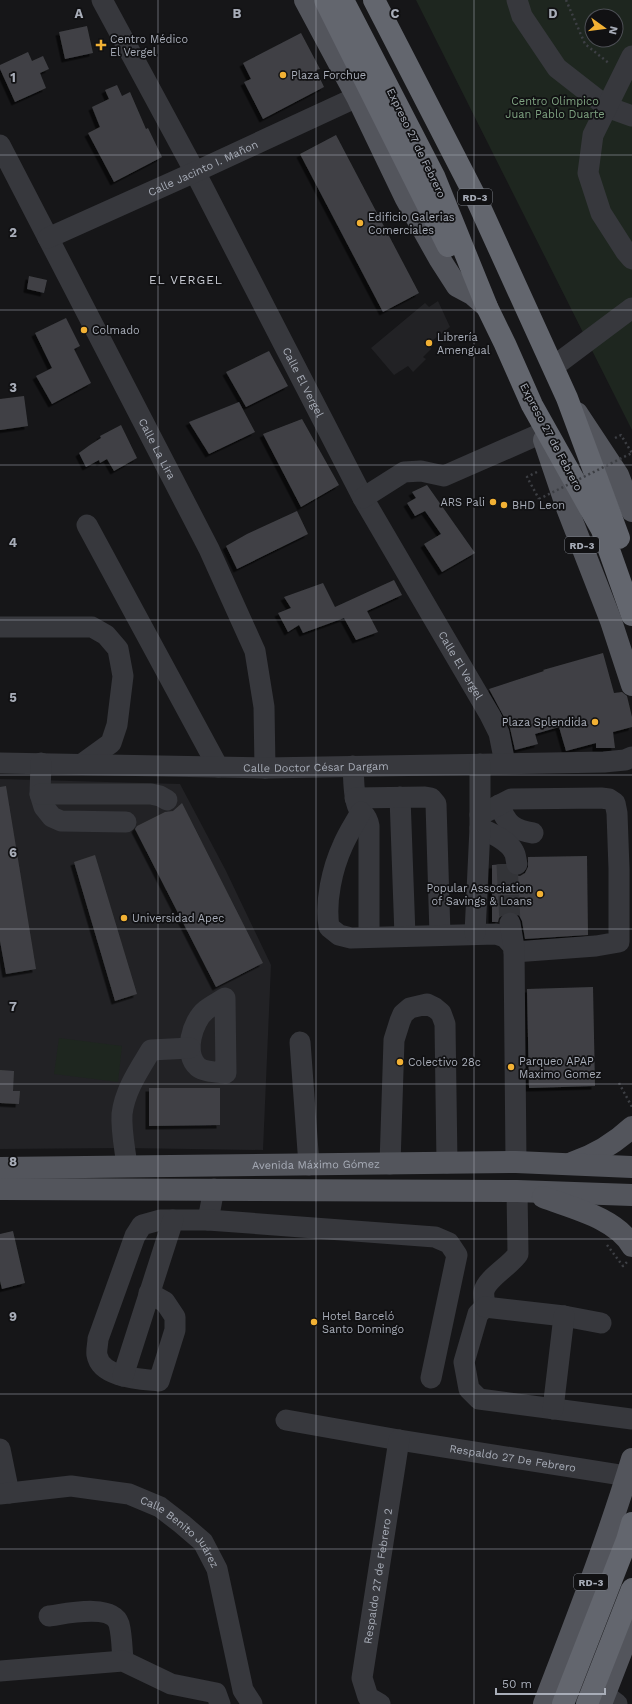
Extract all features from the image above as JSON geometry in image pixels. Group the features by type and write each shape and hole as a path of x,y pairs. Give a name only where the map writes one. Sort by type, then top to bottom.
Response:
{"highway":[{"path":"325,0 480,301"},
{"name":"Expreso 27 de Febrero","path":"343,0 434,176 480,301 505,344 532,404 602,530 632,615"},
{"name":"Expreso 27 de Febrero","path":"374,0 475,196 553,367 567,398 632,570"},
{"name":"RD-3","path":"562,1704 627,1540 632,1523"},
{"path":"603,1702 632,1589"}],"main road":[{"path":"305,0 357,97 406,199 438,258 457,286 480,301"},
{"name":"RD-3","path":"567,398 618,475 632,511"},
{"name":"RD-3","path":"532,404 567,508 611,621 632,685"},
{"path":"568,1165 597,1152 621,1138 632,1113"},
{"name":"Avenida Máximo Gómez","path":"0,1168 516,1162 632,1167"},
{"path":"0,1189 522,1191 632,1195"},
{"path":"522,1191 599,1218 614,1226 632,1246"},
{"name":"RD-3","path":"544,1704 590,1586 629,1468"},
{"path":"603,1702 632,1624"}],"street":[{"name":"Calle El Vergel","path":"102,0 195,172 363,498 490,715 499,733 505,763"},
{"path":"517,0 522,16 557,68 607,107 632,116"},
{"path":"632,56 593,135 588,173 601,212 632,259"},
{"name":"Calle Jacinto I. Mañon","path":"48,238 357,97"},
{"name":"Calle La Lira","path":"0,145 209,549 255,651 264,707 266,768"},
{"path":"553,367 632,308"},
{"path":"363,498 404,472 422,471 444,476 542,433"},
{"path":"86,525 218,767"},
{"path":"0,627 92,627 106,635 118,649 123,676 117,725 111,743 82,764"},
{"name":"Calle Doctor César Dargam","path":"0,763 266,768 604,762 624,760 632,757"},
{"path":"42,763 40,794 44,807 52,817 61,822 126,822"},
{"path":"475,933 480,827 480,764"},
{"path":"353,766 358,805 332,877 327,915 329,927 339,935 351,938 475,933 496,934 505,937 514,950"},
{"path":"40,794 151,794 160,796 167,800"},
{"path":"358,805 400,797 431,798 436,804 440,935"},
{"path":"400,797 405,936"},
{"path":"480,827 499,805 511,799 609,799 615,803 626,869 619,942 596,946 514,950"},
{"path":"358,805 368,818 369,826 368,937"},
{"path":"499,805 504,818 519,831 533,832"},
{"path":"480,827 507,844 514,852 512,864"},
{"path":"510,923 514,950 516,1162"},
{"path":"390,1164 394,1040 403,1014 410,1008 428,1004 441,1014 445,1024 447,1163"},
{"path":"300,1042 309,1165"},
{"path":"127,1166 122,1114 134,1078 151,1050 190,1048"},
{"path":"208,1220 214,1190"},
{"path":"486,1307 484,1291 491,1279 509,1264 518,1254 522,1191"},
{"path":"123,1376 173,1220"},
{"path":"150,1293 165,1302 174,1317 175,1330 159,1381 123,1376 106,1368 98,1360 96,1354 98,1339 135,1236 142,1225 150,1222 173,1220 208,1220 435,1237 449,1243 457,1255 432,1378"},
{"path":"602,1323 564,1316 486,1307 478,1314 464,1362 469,1389 479,1399 632,1419"},
{"path":"553,1409 564,1316"},
{"name":"Respaldo 27 De Febrero","path":"286,1420 399,1440 629,1468"},
{"name":"Respaldo 27 de Febrero 2","path":"380,1704 368,1696 362,1678 399,1440"},
{"path":"0,1449 4,1494"},
{"name":"Calle Benito Juárez","path":"4,1494 71,1486 129,1494 160,1507 182,1524 203,1542 216,1569 243,1690 252,1704"},
{"path":"49,1616 95,1611 111,1614 119,1622 123,1661"},
{"path":"0,1671 123,1661 171,1684 216,1692 220,1704"}],"path":[{"path":"566,0 584,44 623,75"},
{"path":"527,477 539,499 632,453 621,435"},
{"path":"619,1083 632,1113"},
{"path":"607,1247 623,1266"}],"shaded area":[{"path":"438,301 450,327 429,343 431,349 423,357 426,359 413,372 408,366 394,375 371,348 425,303 429,307"},
{"name":"Universidad Apec","path":"0,779 180,784 226,871 271,965 263,1150 125,1148 0,1149"}],"green space":[{"name":"Centro Olímpico Juan Pablo Duarte","path":"416,0 632,0 632,430"},
{"path":"59,1038 122,1046 118,1082 54,1074"}],"building":[{"path":"87,26 93,53 65,59 59,32"},
{"name":"Plaza Forchue","path":"301,33 320,69 316,70 324,87 263,119 244,82 251,79 243,63"},
{"path":"28,52 32,61 43,56 49,69 40,73 46,88 15,102 0,69 0,65"},
{"path":"117,85 122,96 130,92 146,129 148,128 162,157 114,182 88,133 100,127 92,107 109,99 105,90"},
{"name":"Edificio Galerias Comerciales","path":"336,135 419,293 383,312 300,154"},
{"path":"29,276 47,280 44,293 27,289"},
{"path":"66,318 80,346 74,349 91,383 52,404 36,376 52,368 35,333"},
{"path":"269,351 288,386 246,407 226,372"},
{"path":"24,396 28,426 0,430 0,399"},
{"path":"239,402 255,432 209,454 189,422"},
{"path":"302,419 339,485 301,507 263,434"},
{"path":"121,425 137,458 114,471 107,459 100,463 99,460 86,467 79,453 101,438 100,436"},
{"path":"427,485 475,553 442,572 424,544 441,534 425,511 415,516 407,503 416,498 412,492"},
{"path":"297,511 308,534 237,569 226,546 247,534"},
{"path":"394,580 402,595 367,611 378,632 356,640 344,618 303,633 299,625 288,632 278,613 291,608 284,597 323,583 335,607"},
{"path":"603,653 614,693 622,692 627,696 632,717 632,727 613,732 615,748 596,748 596,743 566,751 559,727 535,734 538,744 515,750 510,728 489,689 544,671 543,670"},
{"path":"6,786 36,969 6,974 0,941 0,787"},
{"path":"182,803 263,963 216,987 135,829 137,826 165,812 173,811"},
{"path":"95,855 137,994 115,1001 74,862"},
{"name":"Popular Association of Savings & Loans","path":"587,856 588,935 525,939 522,921 519,915 508,911 499,918 498,922 492,922 492,865 505,864 509,873 520,876 525,873 528,867 528,857"},
{"path":"593,987 595,1086 529,1088 527,989"},
{"path":"0,1070 14,1071 13,1091 20,1091 19,1104 0,1103"},
{"path":"149,1088 220,1088 220,1125 149,1126"},
{"path":"13,1231 25,1283 2,1289 0,1281 0,1234"}],"tunnel":[{"path":"507,864 510,923"}],"place":[{"name":"Centro Médico El Vergel","path":"101,45"},
{"name":"Plaza Forchue","path":"283,75"},
{"name":"Edificio Galerias Comerciales","path":"360,223"},
{"name":"Colmado","path":"84,330"},
{"name":"Librería Amengual","path":"429,343"},
{"name":"ARS Pali","path":"493,502"},
{"name":"BHD Leon","path":"504,505"},
{"name":"Plaza Splendida","path":"595,722"},
{"name":"Popular Association of Savings & Loans","path":"540,894"},
{"name":"Universidad Apec","path":"124,918"},
{"name":"Colectivo 28c","path":"400,1062"},
{"name":"Parqueo APAP Maximo Gomez","path":"511,1067"},
{"name":"Hotel Barceló Santo Domingo","path":"314,1322"}],"district":[{"name":"EL VERGEL","path":"186,280"}]}
